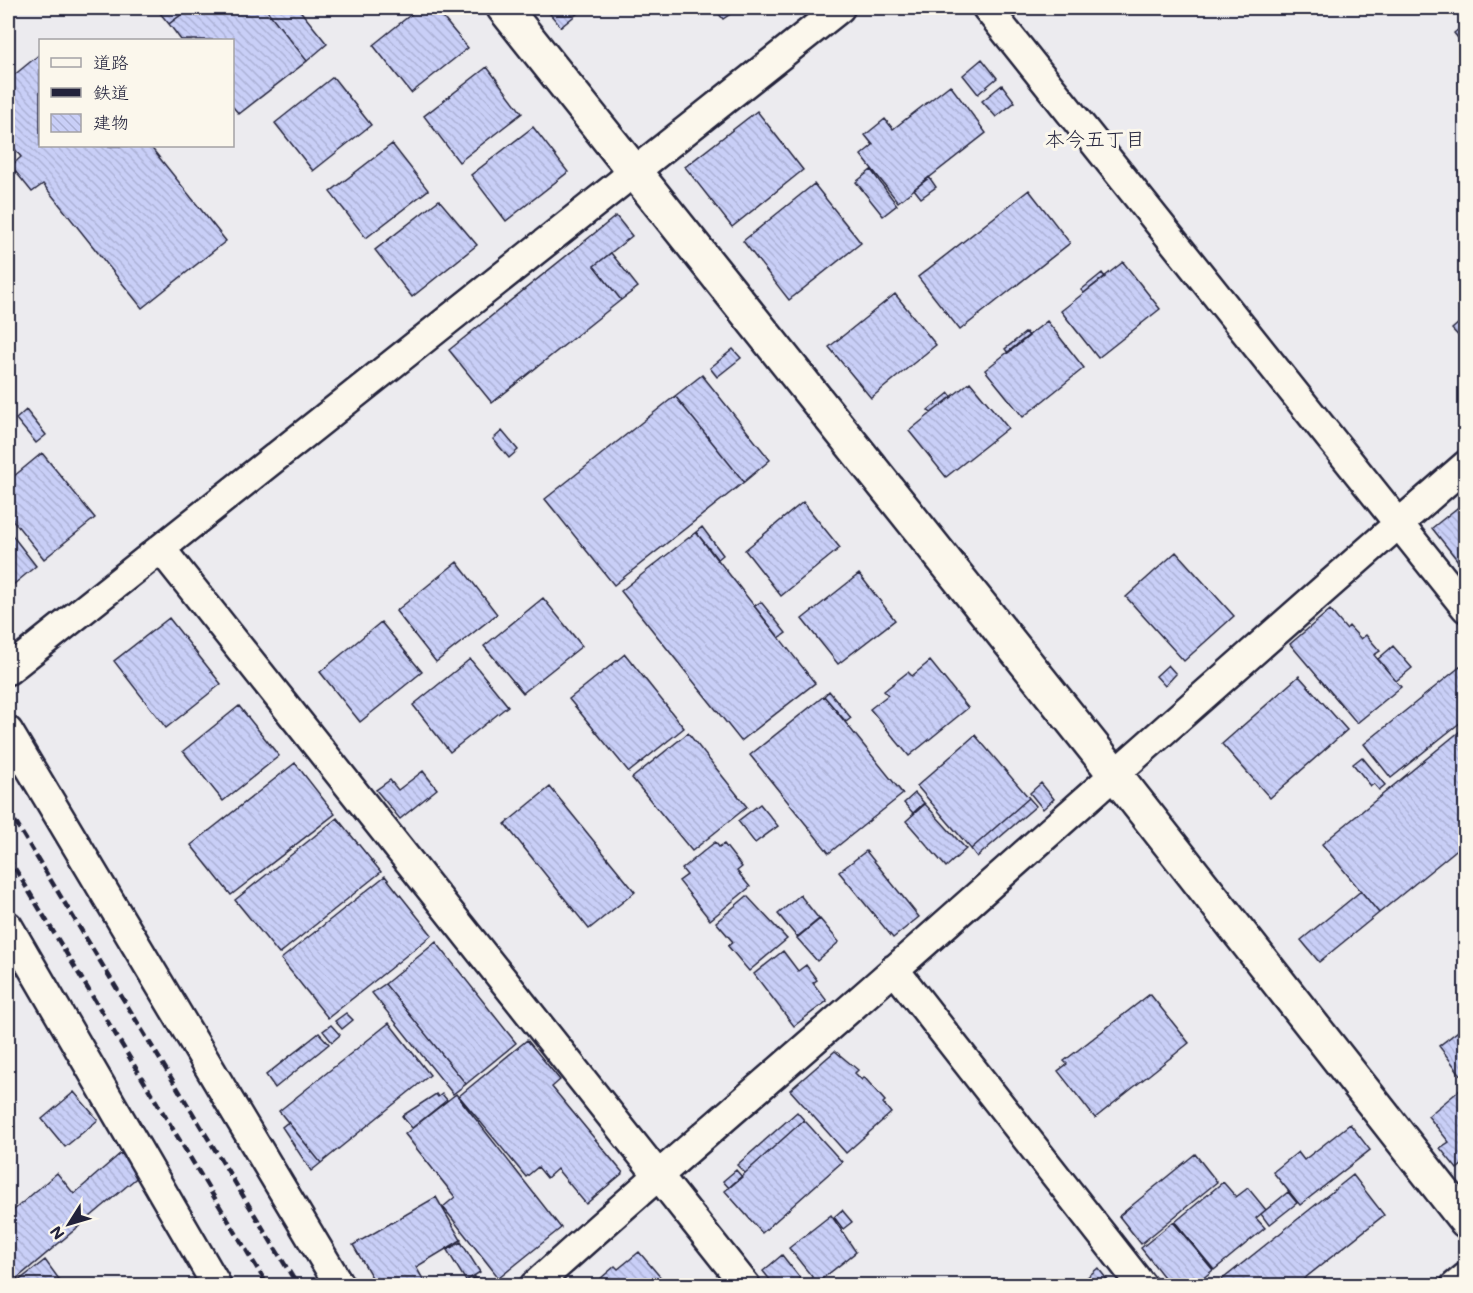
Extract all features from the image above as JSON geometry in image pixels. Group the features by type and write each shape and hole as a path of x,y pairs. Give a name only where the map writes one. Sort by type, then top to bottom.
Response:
{"street":[{"path":"504,8 1113,773 1466,1221"},
{"path":"8,670 840,8"},
{"path":"987,8 1466,608"},
{"path":"534,1286 657,1174 894,969 1113,773 1466,465"},
{"path":"161,549 746,1286"},
{"path":"8,731 340,1286"},
{"path":"8,926 217,1286"},
{"path":"894,969 1142,1286"},
{"path":"1455,1286 1466,1277"}],"building":[{"path":"166,8 190,8 169,24 160,13"},
{"path":"190,8 265,8 307,61 239,114 234,108 234,39 180,39 169,24"},
{"path":"265,8 298,8 327,44 307,61"},
{"path":"419,8 435,8 468,48 411,93 373,45"},
{"path":"545,8 584,8 561,27"},
{"path":"714,8 739,8 723,19"},
{"path":"1466,23 1466,48 1454,33"},
{"path":"39,55 39,147 151,147 226,241 142,308 43,184 32,192 11,166 21,157 8,140 8,80"},
{"path":"982,59 997,78 978,94 963,75"},
{"path":"487,67 522,113 459,162 424,116"},
{"path":"333,77 371,125 313,171 275,123"},
{"path":"950,85 986,133 898,202 861,155 873,145 865,135 885,119 893,129"},
{"path":"1002,85 1015,102 996,117 982,101"},
{"path":"757,111 803,170 732,227 685,167"},
{"path":"533,127 568,172 506,221 471,175"},
{"path":"392,144 428,190 366,238 330,192"},
{"path":"871,170 897,205 883,216 856,182"},
{"path":"929,177 936,187 921,198 914,189"},
{"path":"814,184 861,243 789,300 743,241"},
{"path":"1029,190 1070,243 960,330 918,277"},
{"path":"439,200 477,245 412,297 375,250"},
{"path":"616,216 632,236 594,266 621,300 492,403 449,350"},
{"path":"611,253 638,287 621,300 594,266"},
{"path":"1123,262 1160,309 1098,358 1061,311"},
{"path":"1102,273 1105,277 1084,293 1081,290"},
{"path":"895,294 936,345 871,398 829,347"},
{"path":"1466,317 1466,344 1452,329"},
{"path":"1047,321 1084,368 1023,417 985,370"},
{"path":"1026,332 1029,336 1008,353 1005,349"},
{"path":"733,349 741,358 717,377 710,368"},
{"path":"702,375 770,460 744,482 675,396"},
{"path":"970,382 1008,428 946,477 909,431"},
{"path":"949,393 952,397 931,413 928,410"},
{"path":"675,396 744,482 614,585 545,499"},
{"path":"26,410 46,435 36,443 16,419"},
{"path":"502,431 518,450 509,458 493,439"},
{"path":"42,453 95,518 44,559 8,514 8,481"},
{"path":"1466,501 1466,571 1432,528"},
{"path":"803,502 840,548 781,596 745,550"},
{"path":"702,527 723,555 717,560 696,532"},
{"path":"8,530 36,566 8,589"},
{"path":"696,532 815,683 741,741 621,591"},
{"path":"1176,552 1234,616 1184,661 1126,597"},
{"path":"457,562 497,614 436,662 396,611"},
{"path":"859,574 895,620 838,664 802,619"},
{"path":"543,598 582,646 523,693 484,646"},
{"path":"761,602 786,633 779,638 754,606"},
{"path":"1330,610 1346,629 1349,626 1361,639 1366,635 1380,651 1374,655 1401,687 1357,723 1290,644"},
{"path":"169,618 221,684 166,728 114,661"},
{"path":"381,622 422,672 360,722 320,672"},
{"path":"1393,646 1412,668 1396,681 1378,659"},
{"path":"625,654 684,728 629,772 569,699"},
{"path":"470,659 508,706 450,752 413,705"},
{"path":"930,661 968,708 909,756 870,709 888,695 884,691 908,672 912,676"},
{"path":"1466,662 1466,718 1391,778 1364,744"},
{"path":"1168,665 1176,674 1165,686 1156,676"},
{"path":"1299,676 1347,730 1270,798 1222,744"},
{"path":"829,691 851,718 846,722 824,696"},
{"path":"824,696 903,794 829,853 750,755"},
{"path":"239,706 279,756 223,801 183,751"},
{"path":"1465,727 1466,842 1379,913 1322,844"},
{"path":"688,733 747,807 692,851 632,778"},
{"path":"975,735 1029,798 971,849 917,786"},
{"path":"1362,757 1385,785 1379,790 1374,784 1371,786 1353,764"},
{"path":"295,763 335,814 231,895 191,845"},
{"path":"423,771 437,789 400,819 376,790 390,780 398,790"},
{"path":"1041,783 1054,799 1043,809 1030,793"},
{"path":"550,787 635,892 589,929 505,824"},
{"path":"915,793 924,803 913,813 904,803"},
{"path":"1029,798 1036,806 977,857 971,849"},
{"path":"760,804 778,826 755,843 738,821"},
{"path":"925,804 966,849 946,867 906,821"},
{"path":"337,818 381,872 279,954 235,900"},
{"path":"715,842 719,847 724,844 742,867 737,871 750,887 710,920 679,881 687,875 682,869"},
{"path":"866,851 919,917 893,938 839,872"},
{"path":"385,876 432,935 328,1018 281,959"},
{"path":"1361,891 1379,913 1319,962 1301,940"},
{"path":"800,895 819,919 797,937 778,914"},
{"path":"747,896 787,939 749,971 728,946 733,942 716,922"},
{"path":"820,919 839,942 817,961 797,938"},
{"path":"436,942 516,1043 466,1084 385,984"},
{"path":"783,951 798,971 806,965 817,980 813,983 827,1001 794,1026 754,974"},
{"path":"385,984 466,1084 453,1094 372,993"},
{"path":"1150,994 1189,1043 1095,1118 1058,1071 1067,1064 1064,1061"},
{"path":"346,1013 353,1020 342,1029 335,1021"},
{"path":"389,1023 430,1075 321,1163 279,1111"},
{"path":"331,1025 340,1035 332,1042 323,1031"},
{"path":"1466,1025 1466,1078 1464,1079 1439,1046"},
{"path":"319,1033 329,1044 275,1088 266,1075"},
{"path":"527,1040 560,1080 552,1087 623,1173 586,1204 557,1169 547,1178 538,1167 526,1177 459,1096"},
{"path":"835,1051 858,1070 855,1073 862,1080 864,1077 885,1101 883,1103 891,1113 846,1153 790,1090"},
{"path":"1466,1085 1466,1161 1457,1169 1440,1148 1449,1142 1428,1116"},
{"path":"74,1092 98,1120 65,1147 42,1119"},
{"path":"436,1094 438,1097 442,1094 447,1100 412,1128 402,1116"},
{"path":"456,1094 561,1228 499,1278 443,1207 455,1197 405,1134"},
{"path":"797,1112 804,1120 745,1173 737,1165"},
{"path":"804,1120 842,1162 762,1233 725,1191"},
{"path":"288,1122 321,1163 311,1171 282,1127"},
{"path":"1350,1124 1370,1150 1300,1205 1273,1172 1298,1152 1304,1160"},
{"path":"121,1153 140,1175 15,1280 8,1272 8,1215 57,1173 74,1194"},
{"path":"1195,1154 1217,1182 1141,1244 1119,1216"},
{"path":"736,1170 742,1177 729,1188 723,1181"},
{"path":"1353,1175 1384,1215 1295,1286 1214,1286"},
{"path":"1223,1182 1236,1197 1248,1188 1266,1210 1256,1218 1265,1228 1214,1270 1175,1222"},
{"path":"1288,1192 1297,1203 1269,1225 1261,1214"},
{"path":"436,1197 461,1240 416,1267 427,1286 377,1286 353,1245"},
{"path":"842,1210 852,1222 843,1229 834,1217"},
{"path":"831,1215 856,1252 817,1283 789,1248"},
{"path":"1173,1222 1213,1270 1194,1286 1171,1286 1141,1248"},
{"path":"461,1242 480,1272 466,1281 447,1250"},
{"path":"639,1252 668,1286 592,1286 615,1266 618,1269"},
{"path":"782,1255 800,1278 790,1286 775,1286 763,1271"},
{"path":"45,1260 64,1286 12,1286"},
{"path":"1098,1268 1109,1282 1104,1286 1077,1286"},
{"path":"475,1277 482,1286 466,1286"}],"railway":[{"path":"8,810 298,1286"},
{"path":"8,857 268,1286"}],"district":[{"name":"本今五丁目","path":"1095,138"}]}
